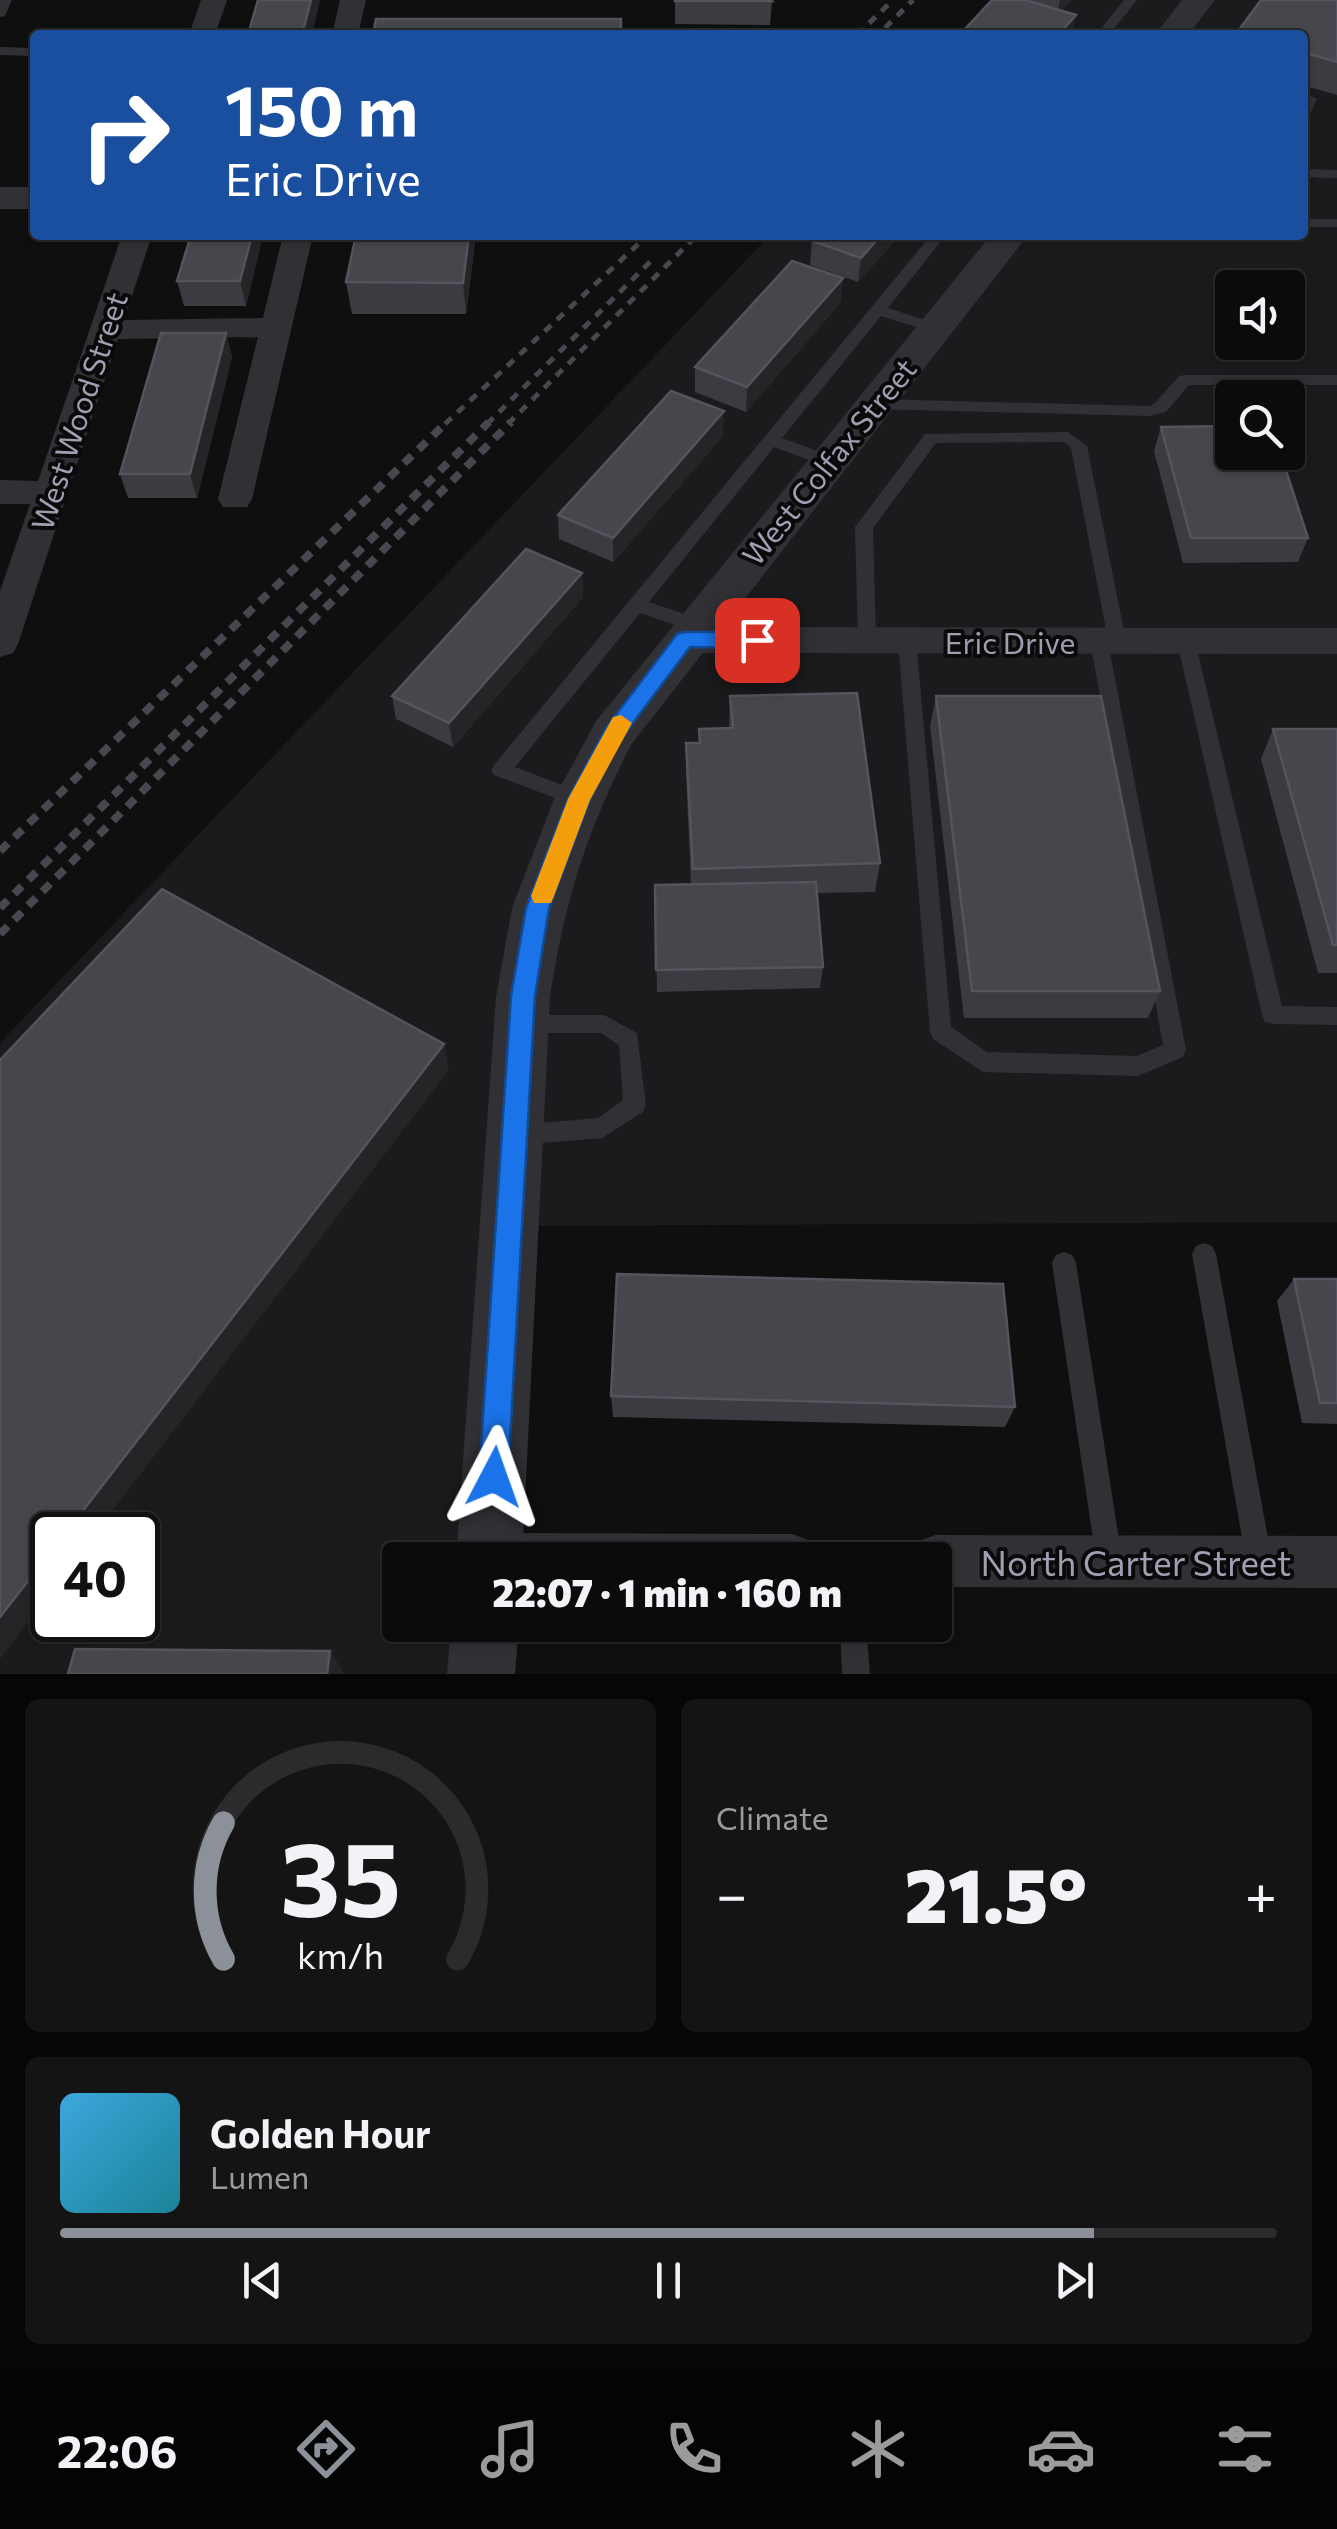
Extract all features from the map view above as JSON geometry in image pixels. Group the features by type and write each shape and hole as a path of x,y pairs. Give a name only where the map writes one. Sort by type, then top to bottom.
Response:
{"street":[{"path":"204,30 214,0"},
{"path":"346,30 353,0"},
{"path":"1175,30 1198,0"},
{"path":"0,198 30,198"},
{"name":"West Wood Street","path":"0,644 134,240"},
{"path":"236,498 297,240"},
{"name":"West Colfax Street","path":"490,1542 522,1024 538,908 579,799 613,734 690,632 1006,240"},
{"path":"106,330 276,327"},
{"path":"0,492 52,493"},
{"name":"Eric Drive","path":"690,632 867,640 1337,641"},
{"name":"North Carter Street","path":"952,1560 1337,1562"},
{"path":"482,1674 483,1642"}],"lane":[{"path":"1106,30 1131,0"},
{"path":"0,51 30,52"},
{"path":"1308,173 1337,174"},
{"path":"1308,223 1337,223"},
{"path":"579,799 502,770 935,240"},
{"path":"878,310 936,328"},
{"path":"874,404 1150,411 1160,408 1185,380 1337,380"},
{"path":"867,640 864,527 931,438 1068,438 1079,446 1175,1050 1138,1066 983,1062 940,1032 907,640"},
{"path":"771,440 828,461"},
{"path":"637,605 690,632"},
{"path":"1186,641 1273,1015 1337,1016"},
{"path":"515,1135 602,1128 635,1105 629,1040 604,1024 522,1024"},
{"path":"1204,1254 1259,1562"},
{"path":"1064,1263 1110,1561"},
{"path":"854,1642 856,1674"}],"shaded area":[{"path":"994,0 1337,0 1337,1222 510,1226 490,1542 382,1542 382,1642 484,1642 482,1674 0,1674 0,1043 765,240 1308,240 1308,30 966,30"}],"building":[{"path":"258,0 311,0 303,30 249,30"},
{"path":"675,0 772,1 675,1"},
{"path":"992,0 1025,0 1076,15 1062,30 965,29"},
{"path":"1261,0 1337,0 1337,62 1308,54 1308,30 1239,30"},
{"path":"376,19 621,19 621,30 374,30"},
{"path":"189,240 251,240 240,281 177,281"},
{"path":"355,240 468,240 463,283 346,282"},
{"path":"813,240 877,240 861,258"},
{"path":"792,261 843,278 747,387 695,367"},
{"path":"161,333 226,333 190,474 120,474"},
{"path":"671,391 724,411 613,538 558,515"},
{"path":"1215,426 1215,470 1286,470 1308,538 1191,538 1161,427"},
{"path":"526,549 582,573 449,723 392,696"},
{"path":"857,693 880,863 693,869 686,743 700,743 699,729 733,728 730,696"},
{"path":"936,696 1101,696 1160,991 972,991"},
{"path":"1273,729 1337,729 1337,945 1333,945"},
{"path":"816,882 823,967 656,970 655,885"},
{"path":"162,889 444,1044 82,1512 30,1512 30,1578 0,1617 0,1060"},
{"path":"617,1274 1003,1284 1015,1407 611,1396"},
{"path":"1294,1279 1337,1279 1337,1403 1320,1403"},
{"path":"75,1649 330,1651 327,1674 68,1674"}],"railway":[{"path":"862,30 893,0"},
{"path":"885,28 913,0"},
{"path":"445,424 643,240"},
{"path":"508,424 692,240"},
{"path":"487,424 652,260"},
{"path":"0,851 447,422"},
{"path":"0,908 489,422"},
{"path":"0,934 511,422"}],"slow traffic":[{"path":"542,896 579,799 621,723"}],"route":[{"path":"494,1477 523,996 538,908 579,799 613,734 684,640 757,640"}]}
